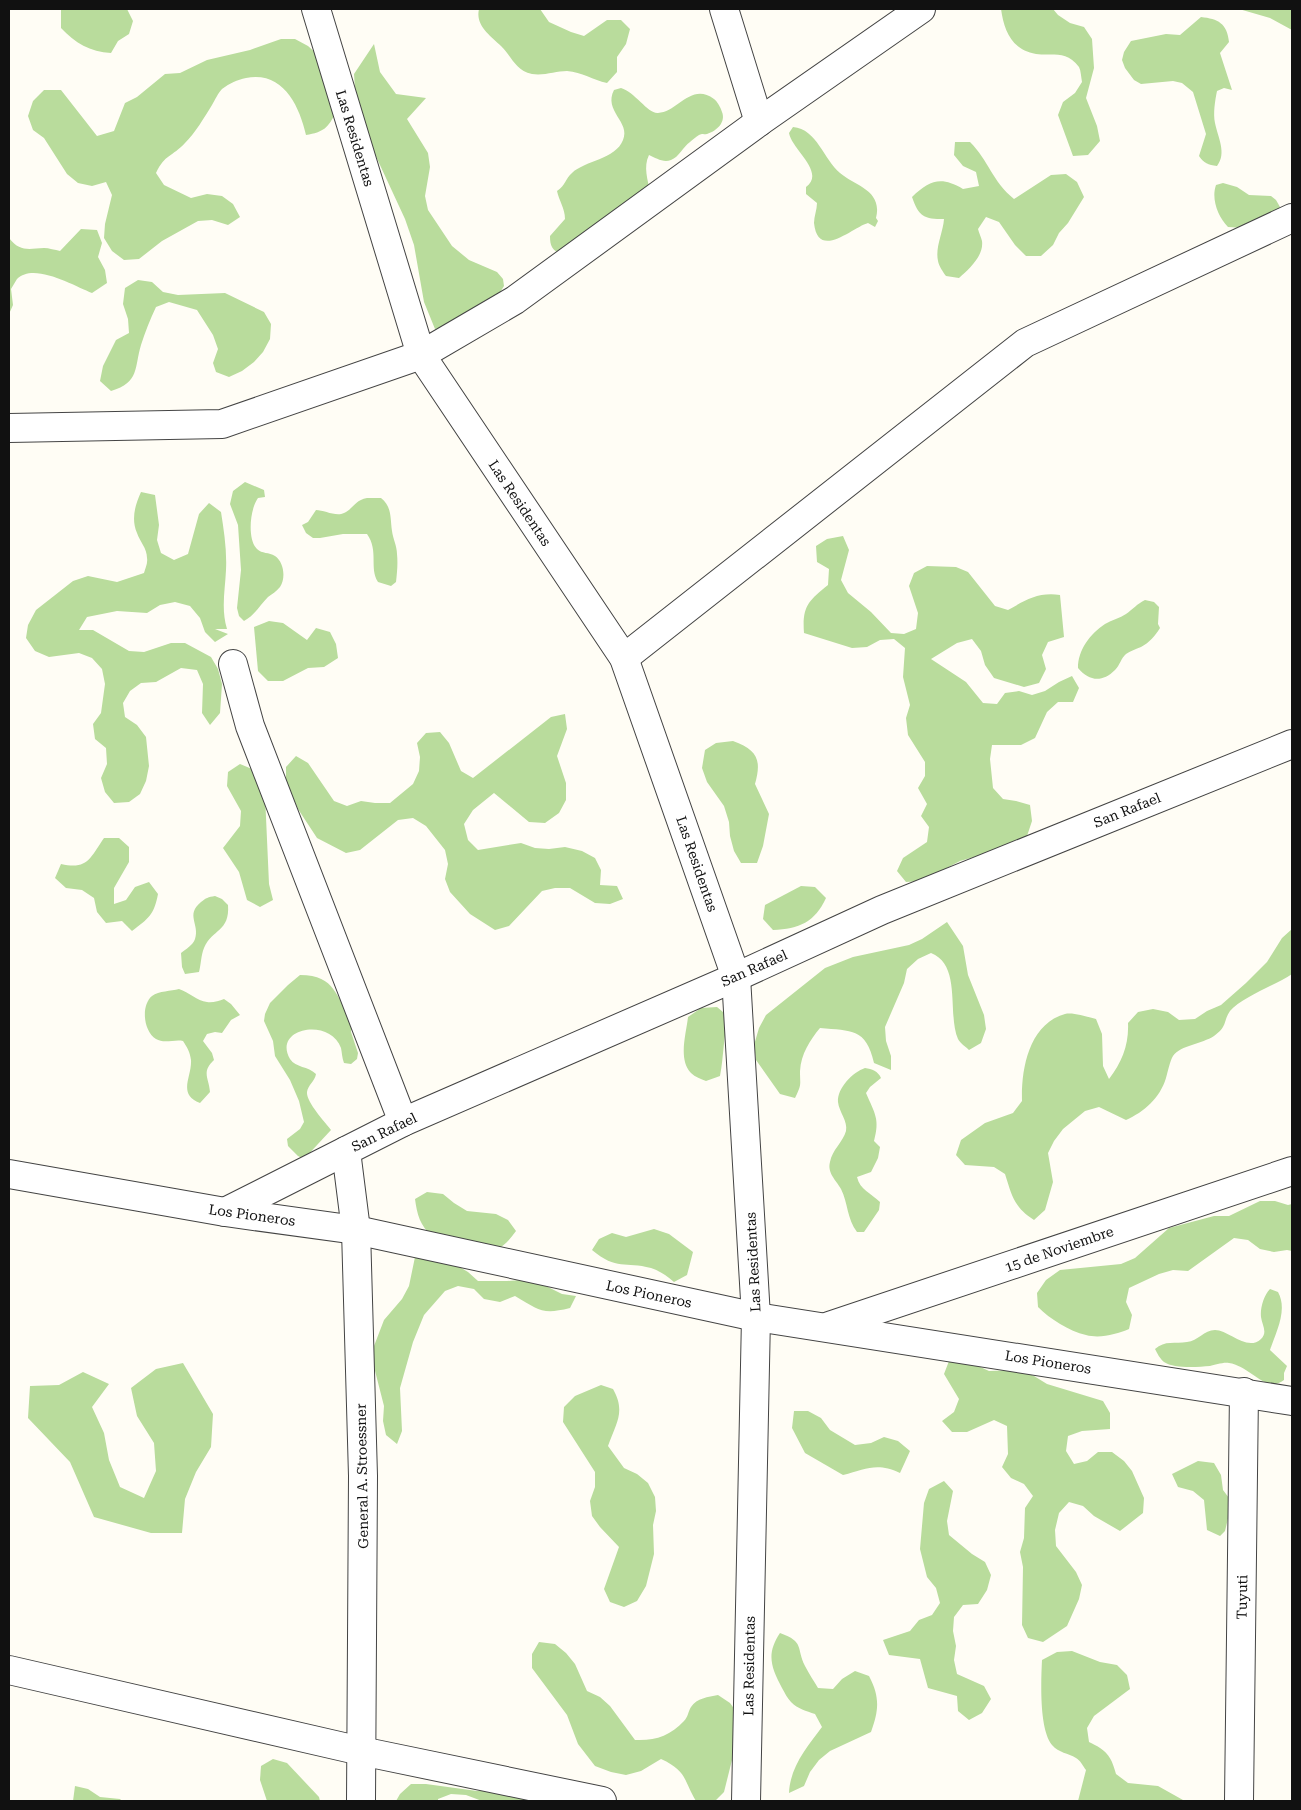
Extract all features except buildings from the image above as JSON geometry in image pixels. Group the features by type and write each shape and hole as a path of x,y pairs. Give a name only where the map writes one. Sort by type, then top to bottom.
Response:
{"street":[{"name":"Las Residentas","path":"316,9 421,355 624,658 736,976 756,1317 746,1801"},
{"path":"724,9 759,122"},
{"path":"9,428 222,424 421,355 514,300 759,122 921,9"},
{"path":"624,658 1025,343 1292,218"},
{"path":"233,664 250,726 404,1122"},
{"name":"San Rafael","path":"226,1212 404,1122 882,910 1292,744"},
{"name":"General A. Stroessner","path":"346,1151 356,1230 363,1476 361,1801"},
{"name":"15 de Noviembre","path":"825,1328 1292,1171"},
{"name":"Los Pioneros","path":"9,1174 226,1212 356,1230 756,1317 1292,1401"},
{"name":"Tuyuti","path":"1239,1801 1244,1392"},
{"path":"9,1670 361,1751 602,1801"}],"green space":[{"path":"61,9 127,9 133,21 129,34 118,41 111,53 96,51 83,46 61,28"},
{"path":"479,9 540,9 549,22 584,36 607,20 621,20 630,29 626,44 617,57 617,72 607,83 567,71 532,74 518,67 505,50 485,30 479,21"},
{"path":"1001,9 1053,9 1070,23 1084,27 1092,39 1094,68 1086,98 1097,126 1100,141 1088,155 1073,156 1058,115 1063,102 1075,93 1082,82 1079,67 1064,56 1036,54 1028,52 1015,44 1004,25"},
{"path":"1239,9 1292,9 1292,30 1270,18"},
{"path":"1201,17 1221,23 1226,30 1229,42 1220,53 1232,90 1224,88 1217,91 1214,107 1215,123 1222,151 1217,166 1206,163 1199,156 1206,134 1193,92 1182,83 1173,81 1141,84 1134,80 1125,68 1122,60 1124,52 1131,41 1166,34 1180,35"},
{"path":"281,39 295,39 308,46 318,55 336,112 328,126 321,131 306,135 294,102 279,85 270,80 259,77 246,78 228,85 219,92 192,135 166,159 156,173 164,185 191,198 207,194 222,196 233,204 240,217 228,225 212,220 198,221 162,241 139,259 124,260 112,251 104,238 105,224 112,195 106,182 92,186 78,183 67,174 44,138 33,130 28,116 33,101 44,90 61,90 97,136 114,131 125,103 137,97 165,74 180,73 207,60 250,50"},
{"path":"374,44 380,72 396,94 426,98 407,119 428,153 430,167 425,196 428,210 452,246 469,260 497,272 503,279 504,286 499,294 465,325 435,329 424,302 414,245 405,219 367,137 356,105 354,74"},
{"path":"621,88 650,110 658,113 672,108 691,96 698,94 706,95 718,103 723,116 722,123 711,133 701,134 671,160 662,161 649,155 646,169 650,192 561,254 555,251 550,239 550,236 565,219 557,191 577,169 607,156 623,140 623,128 612,104 614,90"},
{"path":"793,127 808,133 840,173 872,195 877,209 876,218 878,221 875,227 868,223 837,239 829,241 822,240 817,234 814,223 817,203 806,194 806,187 811,181 812,175 806,161 791,140 789,133"},
{"path":"955,142 970,142 982,156 995,178 1014,199 1051,175 1066,174 1077,182 1084,197 1053,245 1041,256 1026,256 1015,245 999,222 986,217 978,229 982,247 975,262 959,278 946,276 939,265 937,256 944,219 927,217 920,213 912,197 924,187 942,181 963,189 979,186 976,172 963,166 954,155"},
{"path":"1223,183 1237,187 1249,195 1271,196 1280,207 1272,217 1244,228 1228,227 1218,213 1214,196 1216,185"},
{"path":"81,229 97,230 102,243 98,257 105,270 107,283 92,293 54,277 33,273 24,274 17,279 11,289 13,305 9,314 9,238 21,248 46,248 60,251"},
{"path":"138,280 152,282 163,292 178,295 225,293 264,312 271,324 270,339 263,352 254,362 242,371 229,377 216,372 213,363 218,349 213,335 197,310 169,302 156,307 131,379 111,391 100,381 103,366 116,340 129,333 128,319 123,304 125,288"},
{"path":"245,482 264,490 265,497 258,498 253,509 252,538 259,551 273,555 278,559 282,566 283,579 279,588 244,621 239,616 237,608 241,570 238,525 230,504 233,491"},
{"path":"141,492 155,495 159,525 157,540 161,553 174,560 188,554 199,514 209,503 221,512 226,556 224,607 227,629 215,629 228,634 215,642 205,632 200,618 190,606 175,602 160,605 147,613 117,611 87,617 79,630 93,630 129,651 144,652 171,643 185,643 211,657 218,669 222,684 220,713 210,725 202,713 203,684 197,670 181,668 156,682 141,683 130,691 123,703 125,717 137,725 146,737 149,766 146,781 140,794 129,802 114,803 105,792 101,778 107,764 106,748 95,739 93,724 101,713 105,684 102,669 92,658 79,653 49,657 35,651 26,638 28,625 36,610 73,581 88,576 117,582 144,573 147,554 135,528 134,517"},
{"path":"367,498 381,498 385,501 390,513 397,551 396,582 391,586 378,582 375,577 373,547 367,534 343,534 313,538 306,533 302,525 308,522 316,510 341,514"},
{"path":"843,536 849,550 841,580 848,593 871,612 891,633 904,634 916,629 918,613 909,586 914,573 927,566 956,567 968,572 995,606 1008,610 1039,596 1060,595 1064,637 1048,642 1042,655 1046,669 1039,683 1024,687 994,678 985,665 981,651 972,639 957,643 931,659 966,682 983,703 997,704 1005,693 1019,691 1032,695 1045,691 1072,676 1079,688 1073,702 1058,702 1047,712 1035,738 1021,745 992,745 990,759 993,788 1003,799 1030,805 1032,821 1027,836 1016,845 960,861 922,881 906,882 897,871 903,858 927,842 929,827 921,816 927,804 918,788 925,776 925,762 908,735 906,718 910,705 903,677 905,648 894,639 880,640 867,647 852,648 804,633 804,617 808,605 828,585 829,569 817,562 816,546 827,539"},
{"path":"1145,600 1154,602 1159,607 1158,624 1160,628 1154,636 1144,645 1126,654 1115,670 1105,677 1100,679 1091,678 1082,672 1078,668 1080,655 1094,633 1105,624 1124,615"},
{"path":"269,621 283,623 307,640 316,628 330,632 336,644 338,658 324,667 308,668 283,681 268,681 258,671 254,627"},
{"path":"565,714 567,729 557,756 566,783 566,800 559,813 545,823 529,822 494,793 473,810 464,824 468,840 478,850 521,843 535,848 565,847 582,851 595,858 601,870 600,885 617,886 623,899 610,904 595,903 570,888 555,888 542,891 509,926 495,930 470,914 450,892 445,879 448,864 445,850 426,826 413,818 398,820 360,850 346,853 317,838 298,809 286,782 286,767 296,756 308,763 334,801 347,806 361,801 390,803 413,784 419,771 420,757 417,743 426,733 440,732 449,743 461,771 473,778 551,717"},
{"path":"733,741 748,748 756,756 758,768 755,784 769,814 763,846 757,863 741,863 734,851 724,806 707,782 702,768 705,750 716,743"},
{"path":"240,764 252,769 265,795 269,884 273,900 260,907 247,900 239,872 223,848 240,826 241,811 227,786 228,772"},
{"path":"104,838 119,838 129,847 129,862 114,888 114,904 126,900 135,887 149,882 158,894 155,907 150,916 132,931 122,921 106,923 97,912 94,898 82,890 66,888 55,878 61,864 77,865 87,861"},
{"path":"801,886 815,887 826,898 822,906 805,923 791,928 773,930 763,919 765,905"},
{"path":"215,896 222,899 228,905 226,920 207,942 202,954 199,972 185,974 182,967 181,953 195,939 194,911 203,901"},
{"path":"947,922 963,946 968,975 984,1015 986,1029 981,1043 969,1050 958,1039 947,968 941,959 931,953 918,959 907,969 904,983 885,1027 886,1041 891,1056 891,1070 874,1063 867,1043 862,1037 849,1031 820,1028 804,1053 800,1071 800,1087 795,1098 780,1094 756,1060 754,1045 759,1028 766,1015 825,968 853,957 909,945 922,939"},
{"path":"1292,929 1292,974 1235,1006 1230,1011 1225,1024 1214,1036 1177,1052 1172,1058 1160,1092 1150,1104 1126,1120 1099,1107 1085,1111 1063,1129 1048,1153 1053,1182 1045,1210 1034,1220 1018,1206 1005,1174 994,1167 965,1165 956,1155 961,1140 985,1123 1013,1113 1022,1101 1023,1075 1030,1049 1035,1037 1053,1019 1065,1014 1076,1014 1096,1019 1102,1034 1103,1066 1109,1079 1124,1053 1128,1023 1138,1012 1153,1009 1168,1012 1179,1020 1195,1019 1221,1005 1267,962 1282,938"},
{"path":"300,975 321,979 333,989 353,1018 351,1032 358,1053 357,1059 351,1064 344,1063 341,1048 335,1038 326,1032 305,1030 295,1034 289,1040 287,1048 290,1059 295,1064 316,1074 307,1092 307,1096 331,1130 304,1159 288,1146 287,1139 300,1129 304,1122 299,1101 290,1080 275,1056 273,1041 264,1021 270,1003"},
{"path":"179,989 203,1001 213,1002 224,999 240,1015 231,1020 222,1033 207,1034 203,1041 212,1053 214,1060 207,1072 210,1092 200,1103 189,1095 187,1090 191,1060 183,1041 156,1039 148,1030 146,1024 145,1011 148,1000 155,994"},
{"path":"717,1007 729,1017 720,1076 706,1081 691,1073 685,1061 688,1017 701,1008"},
{"path":"865,1068 874,1071 881,1078 866,1093 874,1112 877,1127 874,1141 880,1147 878,1158 871,1172 857,1177 863,1188 880,1202 879,1210 864,1232 857,1232 851,1222 841,1189 829,1166 831,1158 846,1131 846,1124 838,1102 840,1091 851,1077"},
{"path":"427,1192 443,1194 467,1211 496,1214 508,1220 516,1231 503,1246 492,1250 432,1236 422,1224 415,1199"},
{"path":"1260,1201 1292,1204 1292,1251 1274,1252 1260,1249 1248,1240 1234,1238 1188,1271 1173,1270 1159,1274 1129,1288 1126,1302 1132,1315 1129,1329 1114,1334 1091,1336 1073,1331 1048,1316 1038,1307 1037,1293 1046,1280 1060,1270 1121,1264 1135,1258 1169,1228 1214,1216 1229,1216"},
{"path":"654,1229 669,1234 693,1252 687,1275 674,1282 654,1269 608,1261 592,1250 599,1239 612,1233 626,1237"},
{"path":"415,1257 443,1257 468,1272 478,1281 536,1281 562,1294 576,1296 570,1308 547,1311 536,1308 515,1296 500,1302 484,1299 474,1289 458,1286 445,1291 424,1315 413,1342 400,1388 402,1431 397,1444 386,1435 383,1421 384,1406 373,1363 374,1346 384,1320 402,1299 409,1286"},
{"path":"1270,1289 1278,1292 1281,1299 1280,1321 1270,1350 1287,1366 1284,1380 1271,1384 1264,1382 1237,1365 1229,1363 1199,1367 1174,1366 1164,1362 1155,1349 1163,1344 1183,1343 1194,1340 1211,1330 1226,1333 1244,1342 1256,1342 1264,1334 1261,1310 1264,1298"},
{"path":"963,1359 989,1371 1019,1370 1047,1384 1103,1401 1110,1413 1110,1429 1082,1431 1068,1436 1066,1451 1074,1464 1087,1461 1098,1452 1112,1452 1124,1461 1132,1471 1144,1498 1143,1513 1120,1531 1094,1516 1083,1506 1069,1502 1059,1513 1055,1530 1056,1546 1076,1572 1082,1585 1079,1599 1067,1626 1043,1642 1028,1638 1022,1625 1023,1567 1020,1552 1024,1538 1025,1508 1033,1496 1024,1484 1011,1478 1002,1467 1008,1454 1007,1426 994,1420 967,1432 952,1432 942,1421 954,1412 959,1399 944,1374 949,1361"},
{"path":"183,1363 213,1414 211,1447 196,1472 185,1499 182,1533 151,1533 94,1517 70,1462 28,1418 30,1386 59,1385 83,1372 109,1384 92,1407 104,1433 109,1460 120,1487 144,1498 156,1471 154,1443 137,1416 131,1388 156,1369"},
{"path":"601,1385 613,1389 619,1404 617,1424 608,1446 624,1468 637,1474 648,1483 655,1497 656,1511 653,1525 654,1554 646,1586 637,1601 624,1607 610,1602 604,1589 619,1547 592,1516 590,1501 595,1487 595,1472 563,1422 564,1407 575,1396"},
{"path":"794,1411 808,1411 821,1418 830,1430 855,1445 871,1443 884,1437 898,1441 910,1451 900,1473 878,1467 843,1475 805,1453 792,1428"},
{"path":"1198,1461 1214,1463 1221,1475 1223,1490 1232,1502 1225,1531 1220,1536 1207,1530 1204,1500 1193,1491 1178,1487 1172,1474"},
{"path":"944,1481 953,1491 947,1521 949,1535 985,1562 991,1575 987,1590 978,1604 963,1605 954,1617 953,1631 956,1646 954,1660 957,1674 984,1686 991,1699 982,1713 969,1720 958,1711 957,1696 928,1688 920,1659 889,1655 883,1640 910,1631 919,1620 932,1615 940,1603 936,1588 927,1577 920,1549 924,1503 929,1489"},
{"path":"780,1633 797,1643 802,1660 818,1688 833,1689 842,1679 855,1671 869,1676 877,1697 876,1717 871,1732 830,1751 819,1760 810,1772 804,1786 789,1793 792,1775 796,1766 822,1727 815,1714 799,1708 791,1702 778,1680 773,1667 772,1654"},
{"path":"539,1642 555,1644 566,1653 575,1664 587,1691 600,1697 610,1706 635,1740 649,1740 668,1734 685,1719 693,1704 703,1698 718,1695 730,1703 738,1714 732,1760 724,1792 715,1801 696,1801 680,1772 661,1759 641,1771 626,1775 595,1766 578,1744 567,1715 532,1668 532,1654"},
{"path":"1072,1651 1100,1662 1117,1665 1127,1675 1130,1689 1094,1716 1087,1728 1089,1742 1107,1754 1116,1774 1128,1783 1158,1786 1183,1800 1197,1801 1078,1801 1086,1770 1073,1756 1058,1750 1052,1745 1048,1738 1043,1717 1041,1680 1042,1660 1057,1652"},
{"path":"273,1759 287,1763 319,1797 320,1801 267,1801 260,1780 261,1766"},
{"path":"411,1784 426,1784 477,1791 507,1789 522,1793 530,1801 482,1801 466,1795 451,1794 438,1799 438,1801 396,1801 400,1794"},
{"path":"75,1786 88,1789 100,1797 120,1799 122,1801 73,1801"}]}
